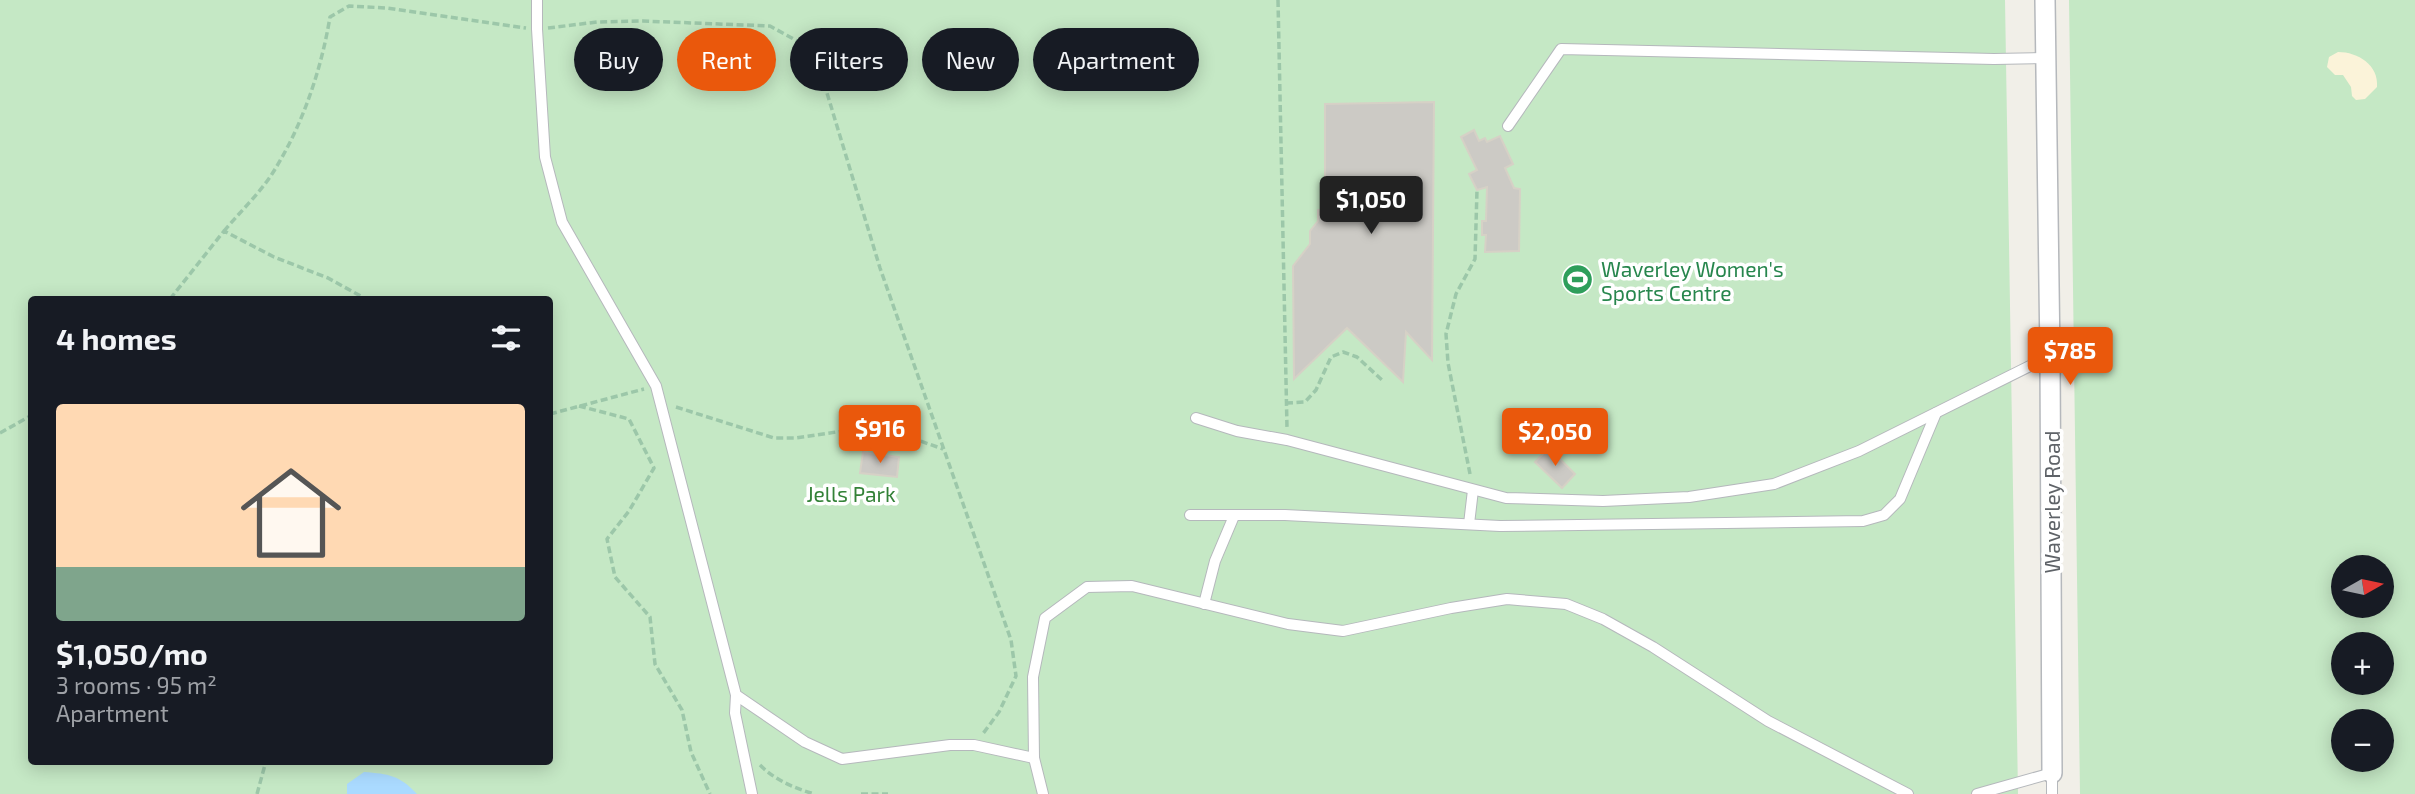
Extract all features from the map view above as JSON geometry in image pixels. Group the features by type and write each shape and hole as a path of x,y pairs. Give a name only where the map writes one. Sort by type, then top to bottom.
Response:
{"street":[{"name":"Waverley Road","path":"2045,0 2052,773"}],"lane":[{"path":"537,0 545,158 562,222 656,386 736,695 736,713 752,794"},
{"path":"1508,126 1561,49 2045,58"},
{"path":"1196,418 1237,431 1287,440 1506,498 1603,501 1689,497 1774,484 1859,451 2050,356"},
{"path":"1190,515 1285,514 1500,526 1863,521 1884,514 1900,499 1936,412"},
{"path":"1469,524 1473,489"},
{"path":"1204,604 1215,561 1234,516"},
{"path":"1043,794 1034,758 1033,677 1045,618 1087,587 1132,586 1288,624 1343,631 1507,599 1566,604 1603,619 1643,641 1696,672 1768,721 1908,794"},
{"path":"736,695 805,742 842,759 950,744 974,745 1034,758"},
{"path":"1977,794 2052,773"},
{"name":"Waverley Road","path":"2052,773 2052,794"}],"path":[{"path":"1278,0 1287,440"},
{"path":"172,296 272,174 307,105 324,55 330,17 349,6 386,8 507,27 537,29 597,22 770,26 799,42 820,70 880,268 1011,640 1016,676 999,712 974,745"},
{"path":"1473,489 1448,363 1446,334 1456,295 1475,259 1477,190"},
{"path":"224,232 274,257 328,278 361,296"},
{"path":"1286,403 1305,402 1316,390 1331,358 1343,352 1357,357 1382,380"},
{"path":"553,413 656,386"},
{"path":"660,402 774,438 796,438 863,428 905,436 943,449"},
{"path":"579,406 629,419 654,468 629,511 607,538 615,577 650,617 655,664 682,710 691,752 710,794"},
{"path":"0,433 28,417"},
{"path":"743,750 767,772 795,789 814,794"},
{"path":"257,794 265,765"},
{"path":"861,794 888,794"}],"green space":[{"name":"Jells Park","path":"0,0 2005,0 2018,794 0,794"},
{"path":"2069,0 2415,0 2415,794 2080,794"}],"sand":[{"path":"2338,52 2360,57 2375,72 2377,87 2365,99 2356,100 2343,75 2335,75 2327,67 2329,57"}],"water":[{"path":"364,772 393,777 417,794 347,794 347,784"}],"building":[{"path":"1434,102 1432,360 1406,332 1403,382 1347,328 1294,379 1293,266 1310,244 1310,231 1318,221 1318,210 1325,209 1325,104"},
{"path":"1474,130 1479,141 1485,138 1487,142 1500,136 1513,164 1505,168 1514,188 1520,189 1519,251 1485,252 1486,235 1482,235 1482,221 1486,221 1487,187 1477,190 1469,174 1477,170 1461,137"},
{"path":"1549,448 1575,474 1562,488 1535,462"},
{"path":"863,452 899,457 897,477 860,473"}],"place":[{"name":"Waverley Women's Sports Centre","path":"1578,280"}]}
